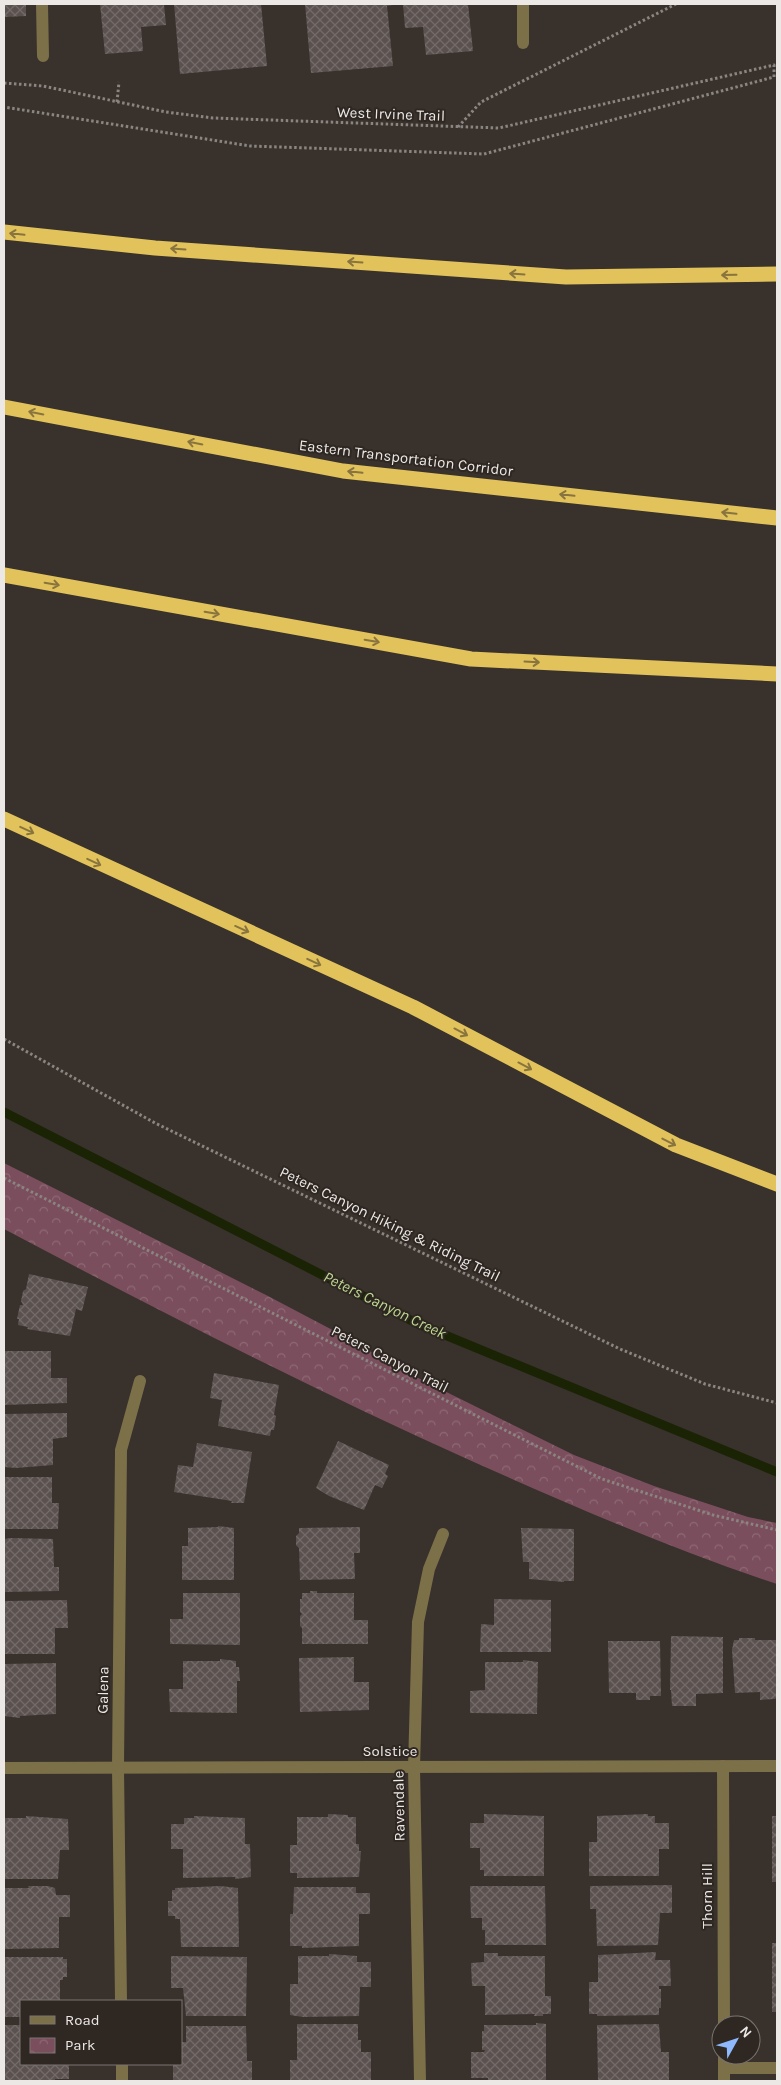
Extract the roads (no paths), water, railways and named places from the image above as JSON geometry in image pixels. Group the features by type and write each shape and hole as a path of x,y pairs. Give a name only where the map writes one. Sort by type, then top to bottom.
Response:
{"highway":[{"path":"4,232 156,248 566,277 777,274"},
{"name":"Eastern Transportation Corridor","path":"4,407 343,471 777,518"},
{"path":"4,575 471,659 777,674"},
{"path":"4,820 413,1007 676,1146 777,1184"}],"street":[{"path":"42,4 42,56"},
{"path":"523,4 523,44"},
{"name":"Galena","path":"121,2000 118,1768 121,1450 140,1381"},
{"name":"Ravendale","path":"420,2081 414,1767 418,1622 429,1569 443,1534"},
{"name":"Thorn Hill","path":"723,1766 724,2015"},
{"name":"Solstice","path":"4,1768 777,1766"},
{"path":"122,2065 122,2081"},
{"path":"724,2065 724,2081"},
{"path":"750,2065 777,2068"}],"waterway":[{"name":"Peters Canyon Creek","path":"4,1112 416,1323 777,1472"}]}
